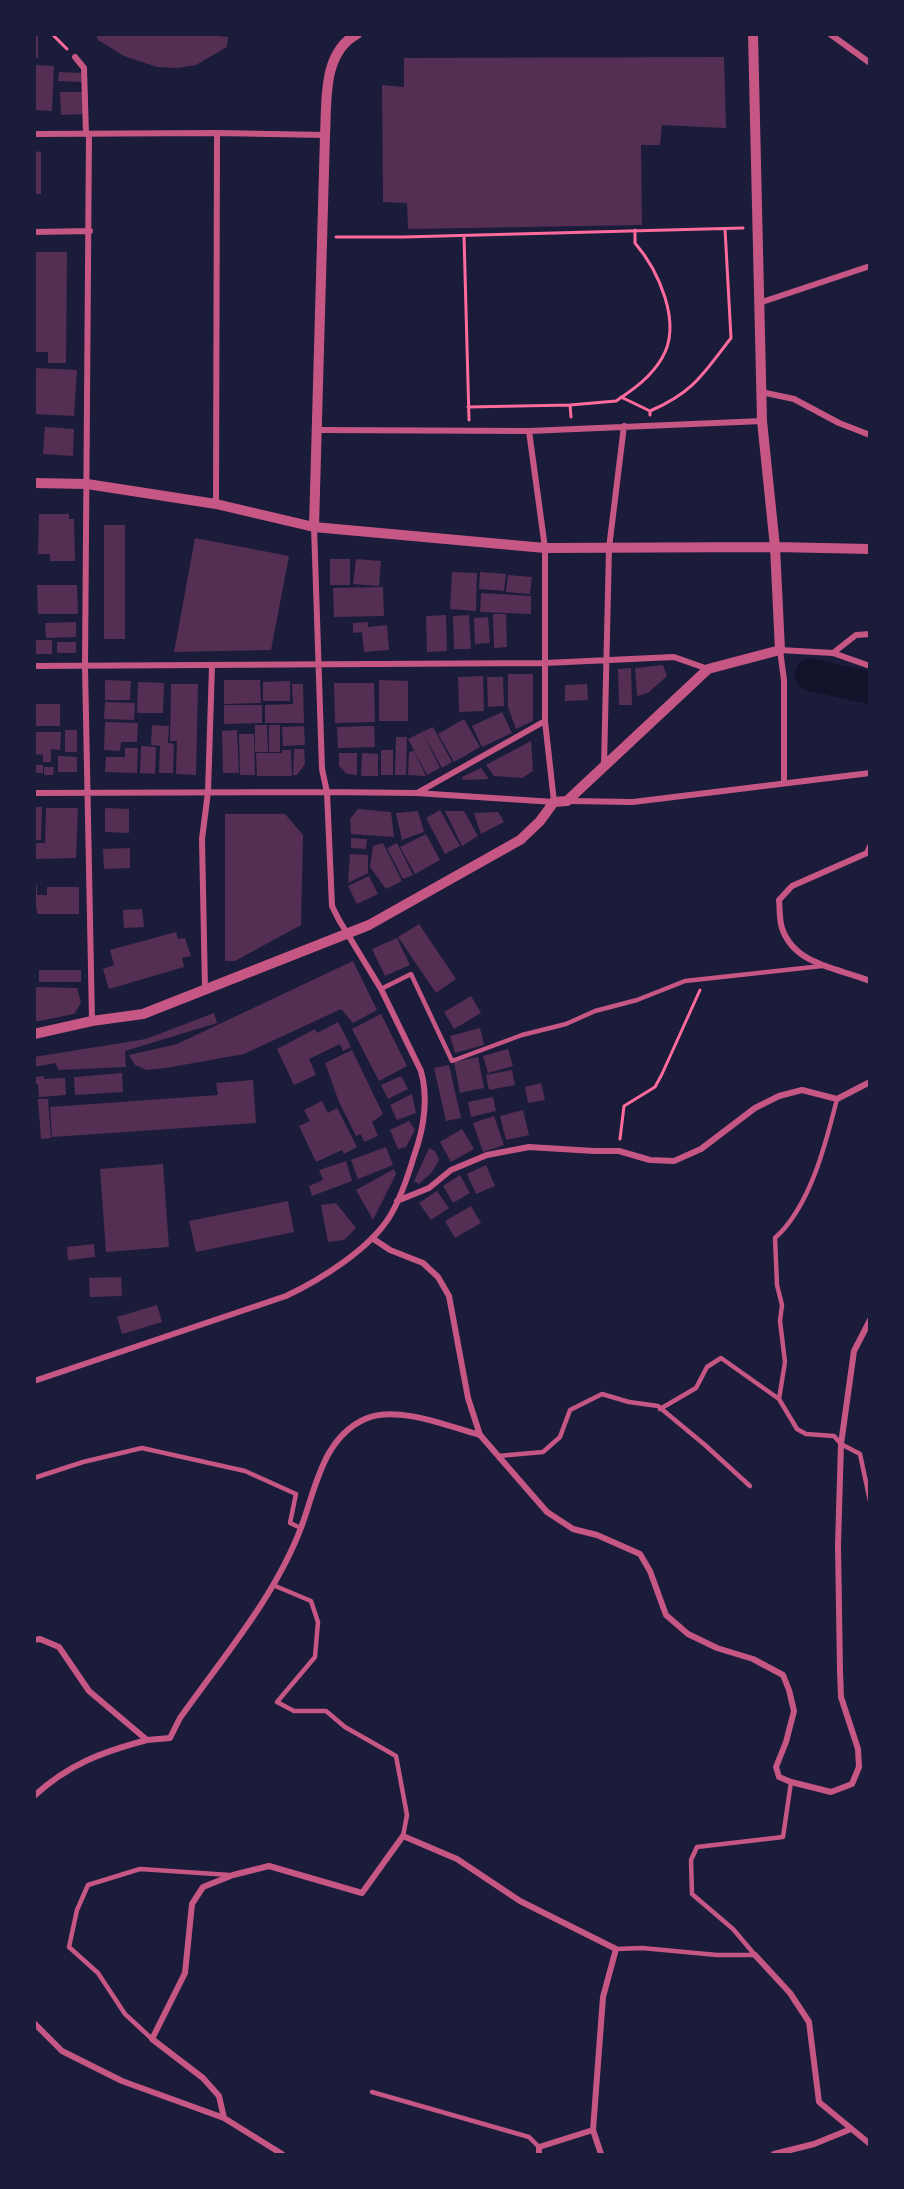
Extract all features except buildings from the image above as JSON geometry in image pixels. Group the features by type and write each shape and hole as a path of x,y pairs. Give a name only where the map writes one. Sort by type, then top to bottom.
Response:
{"street":[{"path":"34,1381 286,1296 318,1281 372,1238 390,1216 421,1133 426,1103 421,1071 381,989 332,906 327,792 322,770 314,527 325,135 329,71 338,52 348,39 357,34"},
{"path":"753,34 762,421 775,547 780,650 784,681 784,782"},
{"path":"830,34 870,63"},
{"path":"75,57 84,68 90,231 85,666 92,1021"},
{"path":"216,504 217,133"},
{"path":"34,134 325,135"},
{"path":"34,232 90,231"},
{"path":"759,303 870,266"},
{"path":"761,392 794,399 839,423 870,435"},
{"path":"317,430 529,431 762,421"},
{"path":"604,766 609,548 624,426"},
{"path":"34,1034 92,1021 143,1014 369,925 520,840 540,821 554,802 545,722 545,548 529,431"},
{"path":"34,483 87,484 216,504 314,527 545,548 870,549"},
{"path":"833,653 856,636 870,634"},
{"path":"567,801 708,669 780,650 833,653 870,666"},
{"path":"34,666 545,663 674,657 708,669"},
{"path":"206,990 202,839 208,792 212,666"},
{"path":"416,793 545,722"},
{"path":"34,793 89,791 416,793 554,802 633,802 870,773"},
{"path":"870,846 867,853 792,886 779,900 782,928 792,946 806,958 870,981"},
{"path":"397,1201 429,1188 452,1170 487,1155 529,1147 619,1151 650,1160 674,1161 701,1149 755,1108 779,1095 802,1090 837,1099 870,1082"},
{"path":"372,1238 390,1250 423,1263 438,1276 449,1296 468,1398 480,1435 497,1456 547,1512 573,1529 597,1535 640,1554 650,1571 666,1615 688,1635 717,1648 753,1659 783,1675 794,1711 786,1742 776,1767 779,1777 831,1792 852,1784 859,1767 858,1749 841,1697 838,1545 841,1444 854,1351 870,1320"},
{"path":"34,1796 54,1778 106,1751 147,1740 170,1738 180,1718 273,1585 301,1528 322,1464 343,1433 366,1419 403,1413 480,1435"},
{"path":"34,1640 60,1647 89,1691 147,1740"},
{"path":"225,2118 219,2096 203,2078 152,2039 186,1973 192,1904 203,1887 232,1875 270,1866 362,1893 404,1836 457,1859 520,1901 616,1949 603,1997 593,2130 601,2154"},
{"path":"755,1955 790,1993 809,2022 819,2102 870,2144"},
{"path":"34,2023 62,2051 123,2081 225,2118 282,2154"},
{"path":"774,2154 814,2144 851,2129"},
{"path":"539,2154 539,2146 593,2130"}],"lane":[{"path":"381,989 411,974 452,1061 522,1035 566,1024 595,1011 637,1000 685,981 824,966"},
{"path":"779,1399 785,1362 775,1238 784,1231 820,1164 837,1099"},
{"path":"660,1409 696,1388 707,1367 721,1358 779,1399 797,1429 806,1434 834,1436 841,1444 860,1454 870,1501"},
{"path":"497,1456 543,1452 560,1437 570,1410 602,1394 629,1402 658,1406 750,1486"},
{"path":"34,1478 82,1462 142,1448 245,1471 296,1494 290,1523 301,1528"},
{"path":"273,1585 310,1601 318,1622 315,1658 277,1702 294,1711 326,1711 345,1727 396,1756 407,1815 404,1836"},
{"path":"755,1955 734,1929 692,1894 691,1860 697,1847 783,1837 791,1782"},
{"path":"152,2039 125,2014 98,1973 69,1947 77,1910 88,1885 140,1869 232,1875"},
{"path":"616,1949 642,1948 717,1955 755,1955"},
{"path":"372,2092 529,2137 539,2146"}],"path":[{"path":"52,34 75,57"},
{"path":"322,236 464,236 756,227"},
{"path":"621,397 650,411 673,401 693,386 731,338 725,228"},
{"path":"468,407 570,405 616,401 649,376 663,356 669,337 669,321 662,285 646,256 634,243 635,230"},
{"path":"464,236 469,431"},
{"path":"570,405 572,429"},
{"path":"649,425 650,411"},
{"path":"619,1151 624,1106 655,1087 663,1074 701,987"}],"waterway":[{"path":"811,675 870,688"}]}
